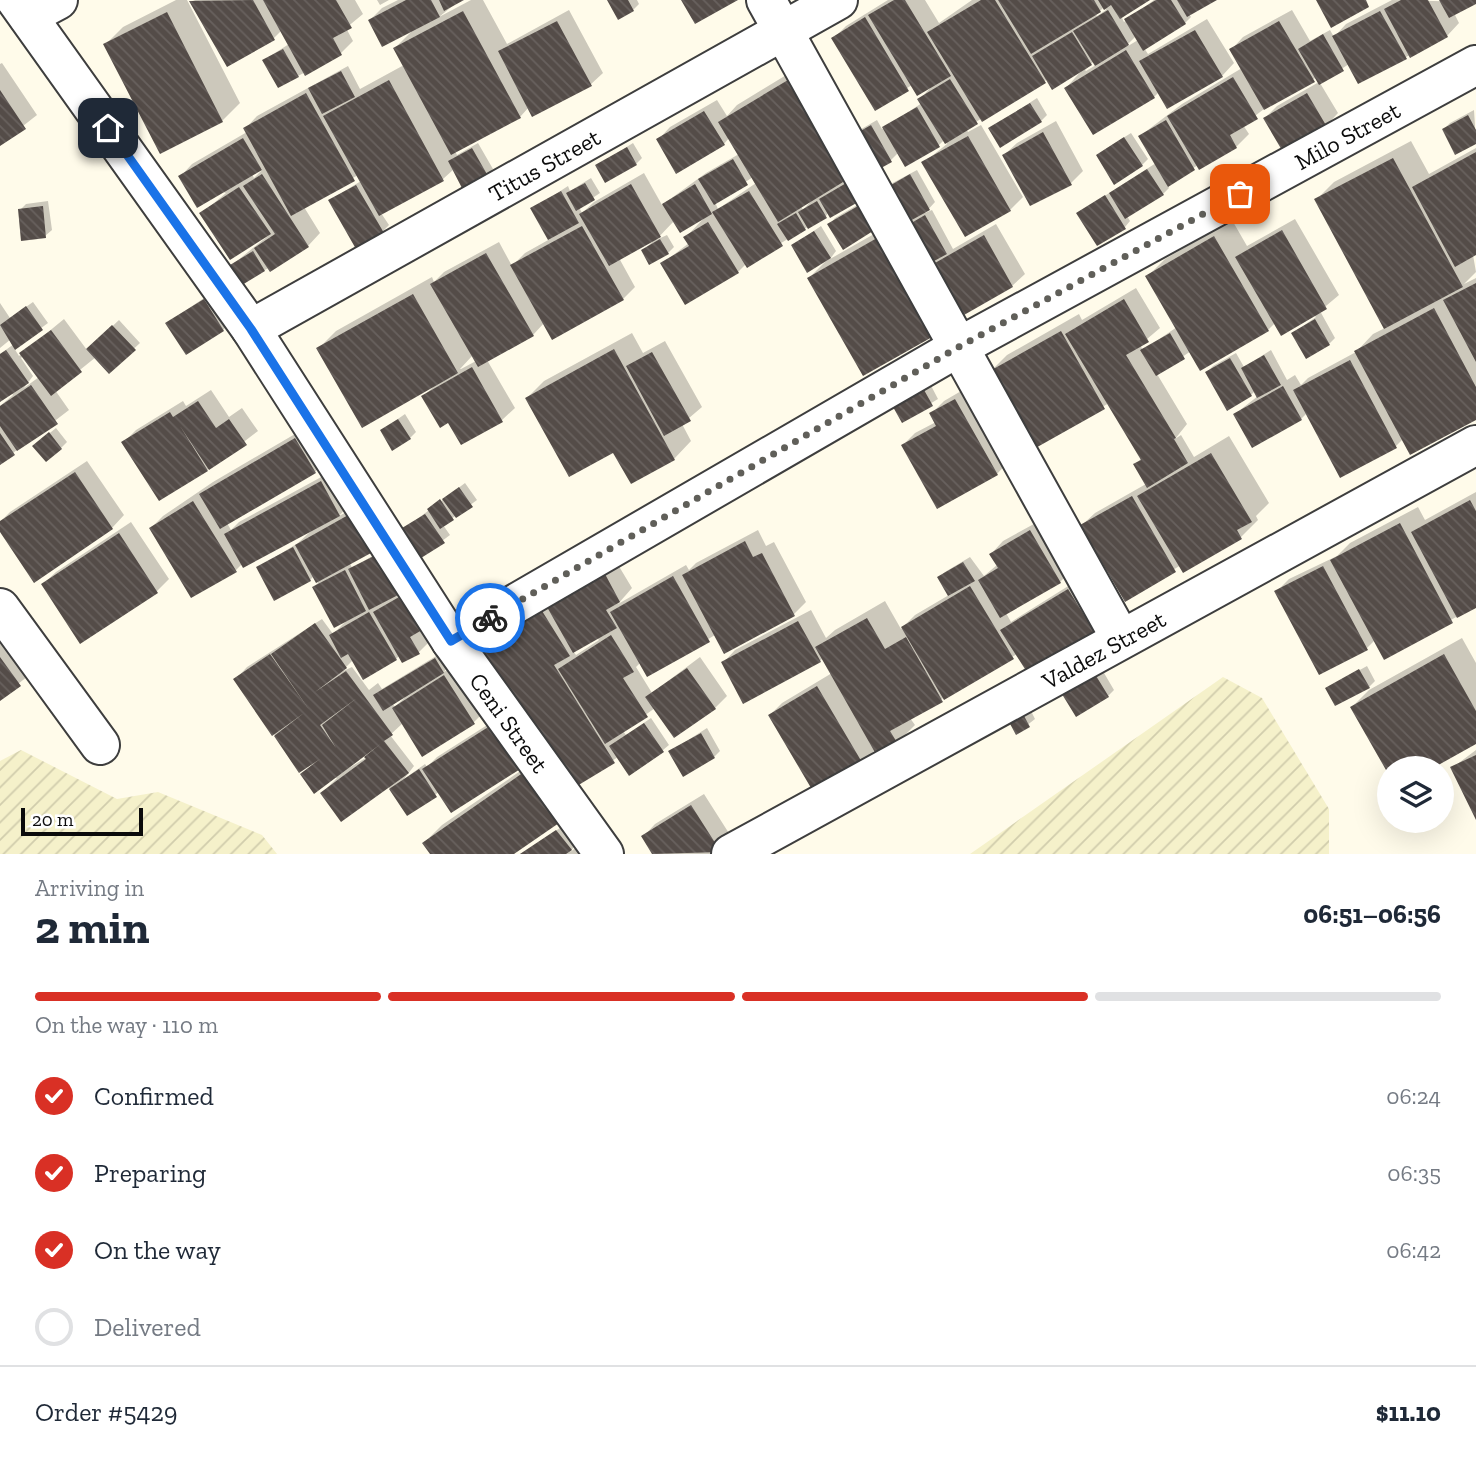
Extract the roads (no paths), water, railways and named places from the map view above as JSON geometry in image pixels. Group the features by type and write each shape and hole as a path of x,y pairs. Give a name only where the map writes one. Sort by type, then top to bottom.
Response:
{"street":[{"name":"Titus Street","path":"251,329 775,15 838,0"},
{"name":"Ceni Street","path":"34,5 251,329 451,641 604,854"},
{"path":"775,15 957,348 1121,639"},
{"name":"Milo Street","path":"451,641 957,348 1476,65"},
{"name":"Valdez Street","path":"731,854 1476,445"},
{"path":"0,608 100,745"}]}
